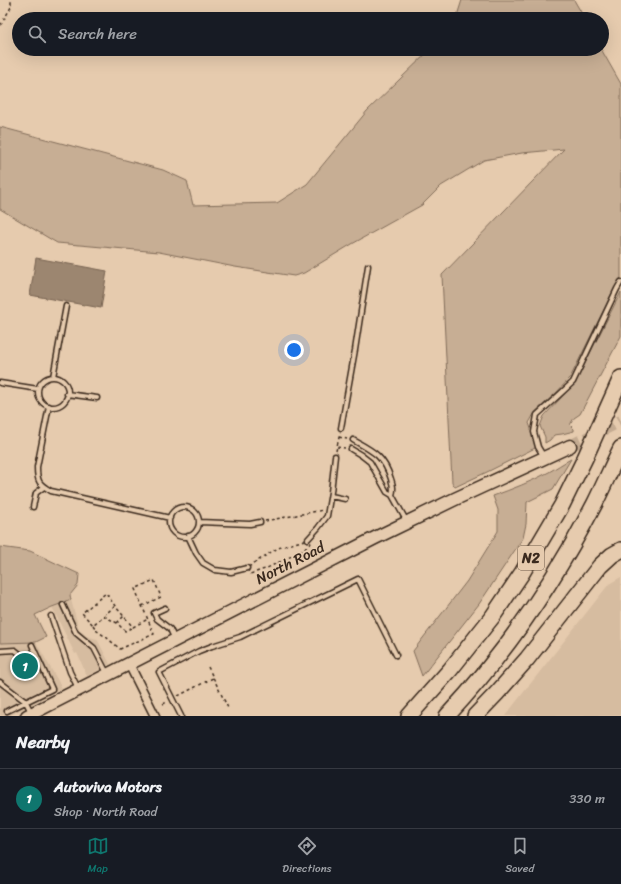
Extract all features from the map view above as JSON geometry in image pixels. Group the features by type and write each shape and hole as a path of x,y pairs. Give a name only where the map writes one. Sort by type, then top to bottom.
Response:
{"highway":[{"name":"N2","path":"409,716 450,670 493,616 522,573 562,505 621,378"},
{"name":"N2","path":"447,716 488,668 548,586 596,502 621,448"},
{"path":"476,716 527,660 600,566 612,555 621,550"}],"main road":[{"name":"North Road","path":"30,715 407,522 570,446"}],"street":[{"path":"128,664 155,716"}],"lane":[{"path":"341,428 354,358 368,266"},
{"path":"544,458 538,447 534,432 537,415 573,382 621,282"},
{"path":"54,377 66,306"},
{"path":"49,377 54,377 58,378 66,385 67,394 62,403 49,406 41,401 38,389 40,383 49,377"},
{"path":"0,383 38,389"},
{"path":"67,394 97,398"},
{"path":"49,406 37,467 37,476 41,485 51,491 170,518"},
{"path":"353,440 372,451 383,460 389,471 394,490 392,495"},
{"path":"351,449 361,454 370,462 387,492 392,495 407,522"},
{"path":"308,539 327,516 331,496 335,456"},
{"path":"33,507 36,493 44,487"},
{"path":"331,496 345,499"},
{"path":"185,507 194,511 199,522 194,533 188,536 181,536 176,534 170,527 170,518 172,513 176,510 185,507"},
{"path":"199,522 250,524 260,522"},
{"path":"188,536 196,553 203,563 215,570 231,572 247,568"},
{"path":"181,716 159,672 199,650 240,637 358,579 396,655"},
{"path":"64,605 76,633 94,648 108,675"},
{"path":"166,608 154,613 157,619 170,629 175,640"},
{"path":"51,616 70,672 79,690"},
{"path":"32,645 58,701"},
{"path":"0,650 15,650 20,654"},
{"path":"0,682 26,702 30,715"},
{"path":"7,712 52,689"}],"path":[{"path":"0,25 2,24 10,7 11,0"},
{"path":"335,456 341,428"},
{"path":"339,437 353,440"},
{"path":"260,522 328,508"},
{"path":"308,539 312,542 302,551 265,569 250,574 247,568 268,554 278,548 308,539"},
{"path":"133,626 115,606 106,593 82,613 97,631 120,649 154,634 148,619 142,606 135,589 154,580 161,597 142,606"},
{"path":"93,625 115,606"},
{"path":"104,616 117,623 125,631 155,616"},
{"path":"117,623 124,616"},
{"path":"208,668 228,708"},
{"path":"163,704 213,678"}],"shaded area":[{"path":"462,0 574,0 581,12 458,12"},
{"path":"424,56 605,56 621,84 621,278 570,378 535,412 529,423 537,447 455,487 452,482 442,275 564,149 522,153 484,160 441,186 422,205 304,273 294,276 235,267 159,252 57,243 0,209 0,127 163,170 187,181 193,205 277,203 307,184 367,111"},
{"path":"36,258 107,271 101,308 30,295"},
{"path":"621,292 621,336 580,414 574,418 570,425 574,431 554,435 545,443 545,437 540,426 544,416 575,383"},
{"path":"571,459 553,489 527,502 526,524 523,538 479,604 422,676 413,651 467,581 498,531 498,510 493,496 535,479"},
{"path":"0,547 30,551 79,574 78,585 70,595 71,600 35,615 46,637 36,642 0,643"},
{"path":"621,577 621,716 505,716 609,584"},
{"path":"71,600 79,629 86,636 97,639 110,664 87,676 77,653 75,654 52,607"},
{"path":"36,642 62,688 9,716 0,716 0,643"}],"tunnel":[{"path":"570,446 621,421"}],"place":[{"name":"Autoviva Motors","path":"25,666"}]}
